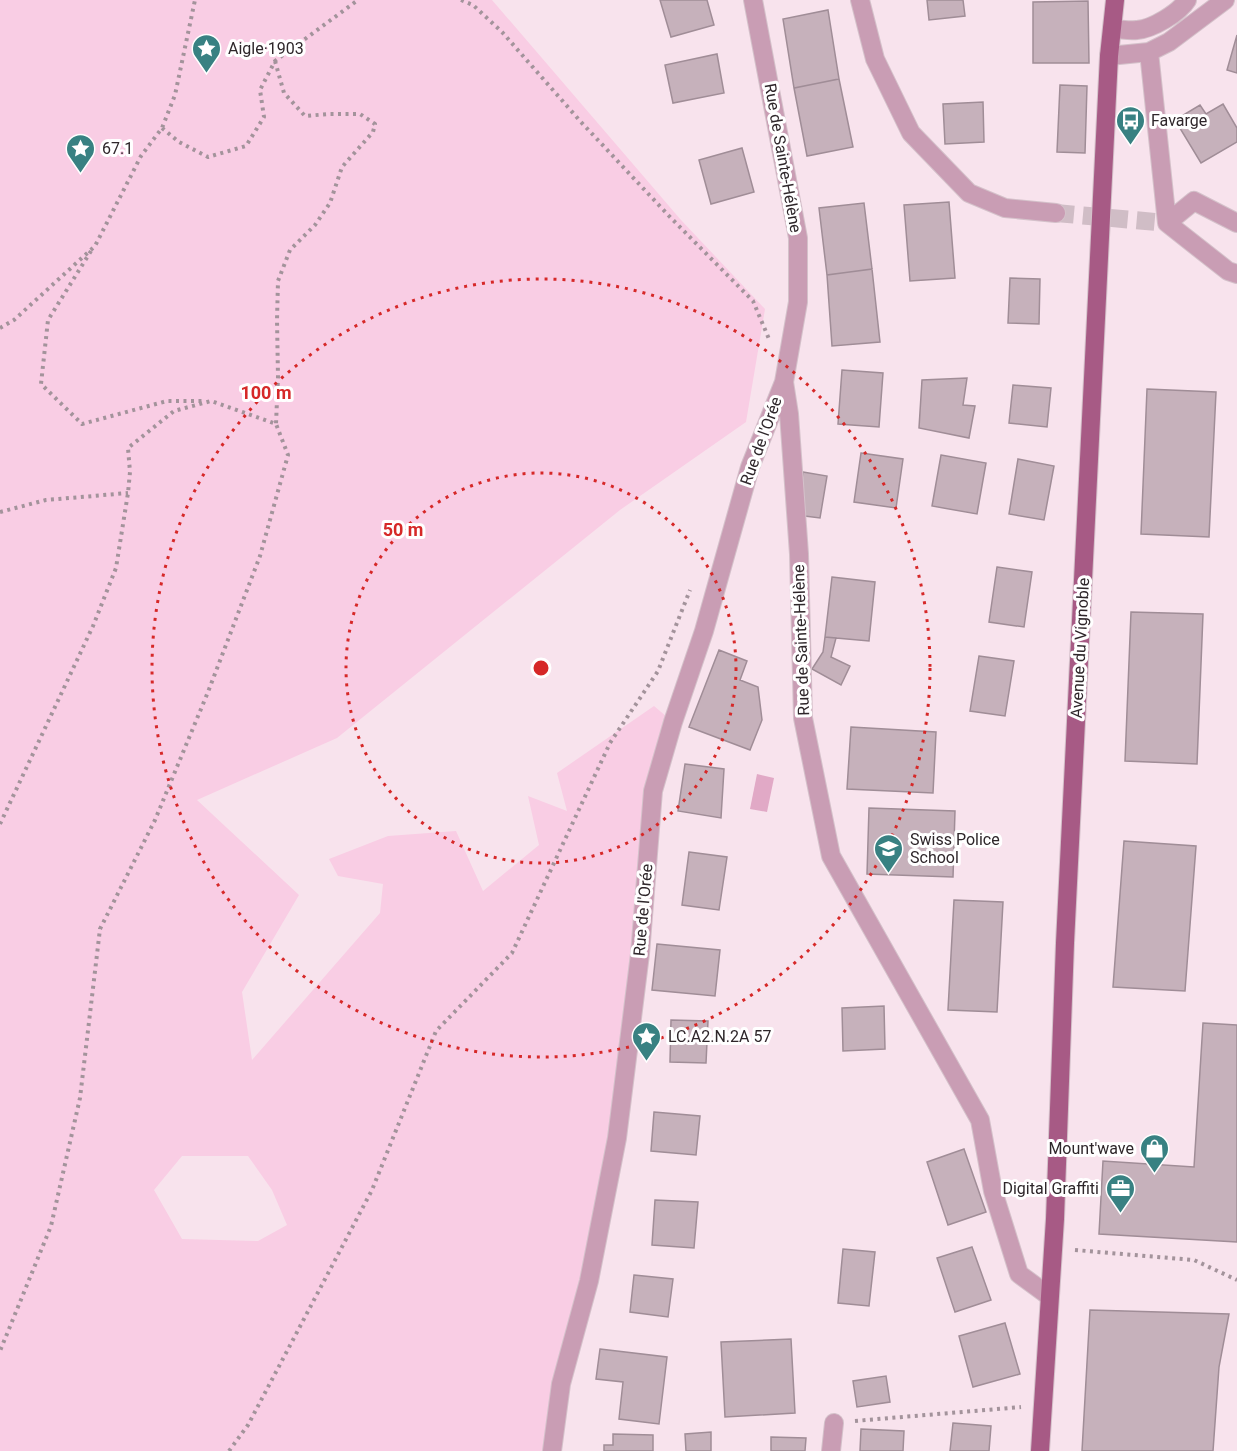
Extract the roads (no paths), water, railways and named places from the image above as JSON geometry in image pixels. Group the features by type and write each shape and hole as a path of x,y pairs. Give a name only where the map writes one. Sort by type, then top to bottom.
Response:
{"main road":[{"name":"Avenue du Vignoble","path":"1040,1451 1056,1219 1065,943 1109,56 1115,0"}],"street":[{"name":"Rue de Sainte-Hélène","path":"753,0 798,238 798,302 784,382 789,414 798,554 802,718 831,855 980,1120 993,1191 1019,1274 1049,1296"},
{"path":"860,0 875,59 911,133 969,193 1005,208 1056,213"},
{"path":"1112,29 1137,30 1154,25 1187,0"},
{"path":"1109,56 1149,52 1169,42 1225,0"},
{"path":"1149,52 1167,222 1228,271 1237,274"},
{"path":"1167,222 1194,201 1237,223"},
{"name":"Rue de l'Orée","path":"552,1451 561,1384 589,1281 617,1138 640,954 652,791 704,632 750,467 784,382"},
{"path":"831,1451 834,1423"}],"tunnel":[{"path":"1056,213 1167,223"}],"place":[{"name":"Aigle·1903","path":"207,74"},
{"name":"Favarge","path":"1130,146"},
{"name":"67.1","path":"81,174"},
{"name":"Swiss Police School","path":"889,874"},
{"name":"LC.A2.N.2A 57","path":"647,1062"},
{"name":"Mount'wave","path":"1155,1174"},
{"name":"Digital Graffiti","path":"1120,1214"}]}
